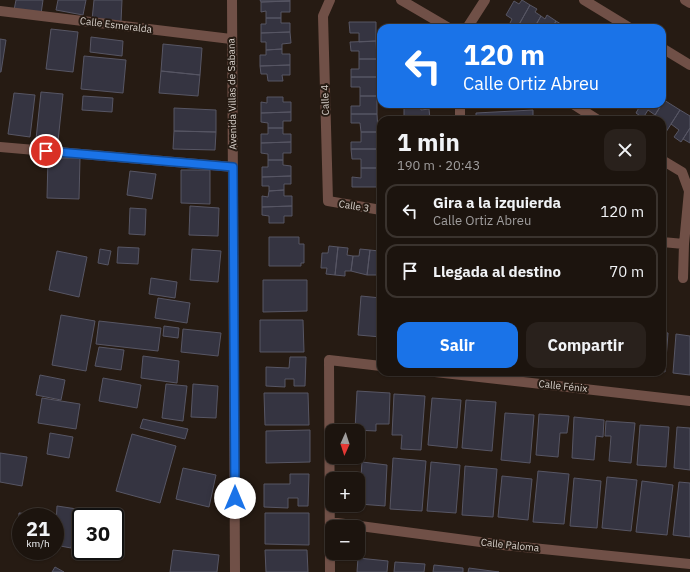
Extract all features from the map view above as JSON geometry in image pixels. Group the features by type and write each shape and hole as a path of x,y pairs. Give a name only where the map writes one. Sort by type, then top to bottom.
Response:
{"street":[{"name":"Avenida Villas de Sabana","path":"232,0 231,39 235,572"},
{"name":"Calle 4","path":"328,202 323,16 330,0"},
{"path":"401,0 442,24"},
{"path":"470,24 485,0"},
{"path":"584,0 623,24"},
{"path":"685,0 690,3"},
{"name":"Calle Esmeralda","path":"0,11 231,39"},
{"path":"666,50 690,65"},
{"path":"578,108 592,116"},
{"path":"0,147 233,167"},
{"path":"666,162 682,172 689,191 684,244 683,278"},
{"name":"Calle 3","path":"328,202 377,209"},
{"path":"666,242 684,244"},
{"path":"330,520 329,360 377,366"},
{"name":"Calle Fénix","path":"470,376 690,401"},
{"name":"Calle Paloma","path":"365,527 503,545 690,564"},
{"path":"330,560 330,572"}],"building":[{"path":"16,0 43,0 41,14 14,10"},
{"path":"58,0 86,0 83,15 56,10"},
{"path":"94,0 122,0 121,22 92,20"},
{"path":"260,0 290,0 290,1 261,2"},
{"path":"522,0 530,5 519,24 510,24 512,19 506,15 514,1 519,4"},
{"path":"290,1 290,12 281,12 281,18 266,18 266,11 261,12 261,2"},
{"path":"530,5 537,9 535,12 541,16 536,24 519,24"},
{"path":"547,15 556,21 554,24 536,24 541,16 545,19"},
{"path":"266,18 281,18 281,23 290,23 290,32 261,33 261,24 266,24"},
{"path":"349,22 376,22 376,41 359,42 359,33 350,33"},
{"path":"51,29 78,32 73,72 46,69"},
{"path":"290,32 291,43 282,44 282,49 266,50 266,42 261,42 261,33"},
{"path":"91,37 123,41 122,56 90,52"},
{"path":"0,39 6,40 1,72 0,72"},
{"path":"376,41 377,59 359,59 359,51 351,51 350,42"},
{"path":"163,44 202,48 200,75 161,71"},
{"path":"282,49 282,54 290,54 290,65 260,66 260,55 266,55 266,50"},
{"path":"84,56 126,60 123,93 81,89"},
{"path":"359,59 377,59 377,77 351,77 351,69 359,69"},
{"path":"290,65 290,75 282,75 283,81 268,81 267,74 261,74 260,66"},
{"path":"161,71 200,75 198,96 159,93"},
{"path":"351,77 377,77 377,96 360,96 360,87 351,87"},
{"path":"41,92 63,94 58,141 36,139"},
{"path":"14,93 35,95 30,137 8,134"},
{"path":"83,96 113,98 112,112 82,110"},
{"path":"360,96 377,96 377,114 351,114 351,106 360,106"},
{"path":"267,97 283,97 283,102 291,102 291,112 261,113 261,102 267,103"},
{"path":"666,101 680,110 666,132 666,116 655,115 659,108 666,108"},
{"path":"174,108 216,110 216,132 174,131"},
{"path":"404,108 421,108 421,110 429,109 430,116 404,116"},
{"path":"639,108 659,108 655,115 648,110 644,116 640,116 636,113"},
{"path":"533,110 533,116 476,116 476,113"},
{"path":"680,110 690,116 690,128 681,142 674,137 679,130 671,124"},
{"path":"291,112 291,121 283,121 283,128 268,128 268,123 261,122 261,113"},
{"path":"351,114 377,114 377,132 361,132 360,123 351,123"},
{"path":"268,128 283,128 283,134 291,134 291,142 261,143 261,134 268,134"},
{"path":"690,128 690,143 683,139"},
{"path":"174,131 216,132 215,150 173,149"},
{"path":"361,132 377,132 377,149 351,149 351,142 361,142"},
{"path":"291,142 291,153 283,153 283,160 268,160 268,154 261,153 261,143"},
{"path":"351,149 377,149 377,168 361,168 361,159 352,159"},
{"path":"48,158 80,158 79,199 47,198"},
{"path":"268,160 283,160 283,165 291,166 291,176 262,177 262,167 268,167"},
{"path":"361,168 377,168 377,187 352,187 352,177 361,178"},
{"path":"181,170 210,170 210,204 181,203"},
{"path":"130,171 156,174 152,199 127,195"},
{"path":"291,176 291,184 284,184 284,190 269,191 269,186 262,186 262,177"},
{"path":"284,190 284,196 292,196 292,206 262,207 262,196 268,197 269,191"},
{"path":"190,206 219,208 218,236 189,235"},
{"path":"292,206 292,216 284,216 284,223 269,223 269,216 262,215 262,207"},
{"path":"130,208 146,209 145,235 129,234"},
{"path":"269,237 299,237 299,244 304,244 304,263 301,263 301,266 269,266"},
{"path":"329,246 338,247 335,275 326,274 327,268 321,268 322,253 328,253"},
{"path":"118,247 139,248 138,264 117,263"},
{"path":"338,247 348,248 347,255 353,256 351,271 345,271 345,276 335,275"},
{"path":"100,249 111,251 108,265 98,263"},
{"path":"192,249 221,251 218,282 190,280"},
{"path":"360,249 370,250 367,275 351,271 353,256 359,256"},
{"path":"370,250 377,251 377,275 367,275"},
{"path":"57,251 87,257 79,297 49,290"},
{"path":"151,278 177,282 175,298 149,294"},
{"path":"263,280 307,280 307,311 263,312"},
{"path":"361,296 377,298 377,337 358,335"},
{"path":"158,298 190,303 187,323 155,318"},
{"path":"61,315 95,321 86,371 52,365"},
{"path":"260,320 303,320 304,352 260,352"},
{"path":"99,321 161,328 158,351 96,344"},
{"path":"164,326 179,328 178,338 163,336"},
{"path":"183,329 221,333 218,356 181,352"},
{"path":"666,333 668,333 666,359"},
{"path":"676,334 690,336 690,375 673,373"},
{"path":"99,347 124,350 121,370 95,366"},
{"path":"143,356 179,361 177,383 141,378"},
{"path":"290,357 306,357 305,386 294,386 294,379 285,379 285,387 266,386 266,367 289,368"},
{"path":"40,375 65,380 61,400 36,395"},
{"path":"103,378 141,385 137,408 99,401"},
{"path":"166,384 187,386 183,421 162,418"},
{"path":"193,384 218,386 216,418 191,417"},
{"path":"357,391 390,393 389,424 376,424 376,431 365,430 365,424 355,424"},
{"path":"264,393 308,393 309,425 265,425"},
{"path":"394,394 425,396 421,450 401,449 402,435 392,435"},
{"path":"42,398 80,404 76,429 38,423"},
{"path":"432,398 461,400 457,448 428,445"},
{"path":"466,400 496,402 492,451 462,448"},
{"path":"505,413 534,415 530,463 501,460"},
{"path":"539,414 569,416 567,433 560,433 558,457 536,455"},
{"path":"574,417 604,420 603,437 596,436 594,460 572,458"},
{"path":"143,419 188,429 185,439 140,428"},
{"path":"606,421 635,423 631,463 609,461 611,436 605,436"},
{"path":"640,425 669,427 666,467 637,465"},
{"path":"677,427 690,428 690,470 674,468"},
{"path":"310,430 310,462 266,463 266,431"},
{"path":"50,433 73,437 69,458 47,454"},
{"path":"132,434 176,446 160,503 116,491"},
{"path":"0,453 27,457 22,486 0,482"},
{"path":"393,458 426,461 422,511 390,509"},
{"path":"365,462 387,465 385,506 365,504 365,472 361,472 362,464 365,464"},
{"path":"431,462 460,465 456,513 427,511"},
{"path":"465,466 497,469 493,517 462,515"},
{"path":"183,468 216,475 209,507 176,499"},
{"path":"538,471 569,474 564,524 533,522"},
{"path":"290,474 309,474 308,506 298,506 298,498 288,498 288,508 264,507 264,484 290,484"},
{"path":"502,476 532,479 528,520 498,517"},
{"path":"607,477 637,480 631,531 602,528"},
{"path":"574,478 601,481 597,528 570,526"},
{"path":"642,481 673,485 667,535 636,532"},
{"path":"679,482 690,483 690,537 673,535"},
{"path":"57,506 72,508 71,548 64,547 64,508 57,508"},
{"path":"265,513 309,513 309,545 265,544"},
{"path":"173,550 219,555 217,572 170,572"},
{"path":"265,550 307,550 308,572 266,572"},
{"path":"365,559 388,561 387,572 357,572 358,560 365,560"},
{"path":"395,562 425,564 424,572 394,572"},
{"path":"434,565 463,568 463,572 433,572"},
{"path":"55,567 64,572 52,572"},
{"path":"469,568 499,572 468,572"}],"route":[{"path":"46,151 233,167 235,498"}]}
